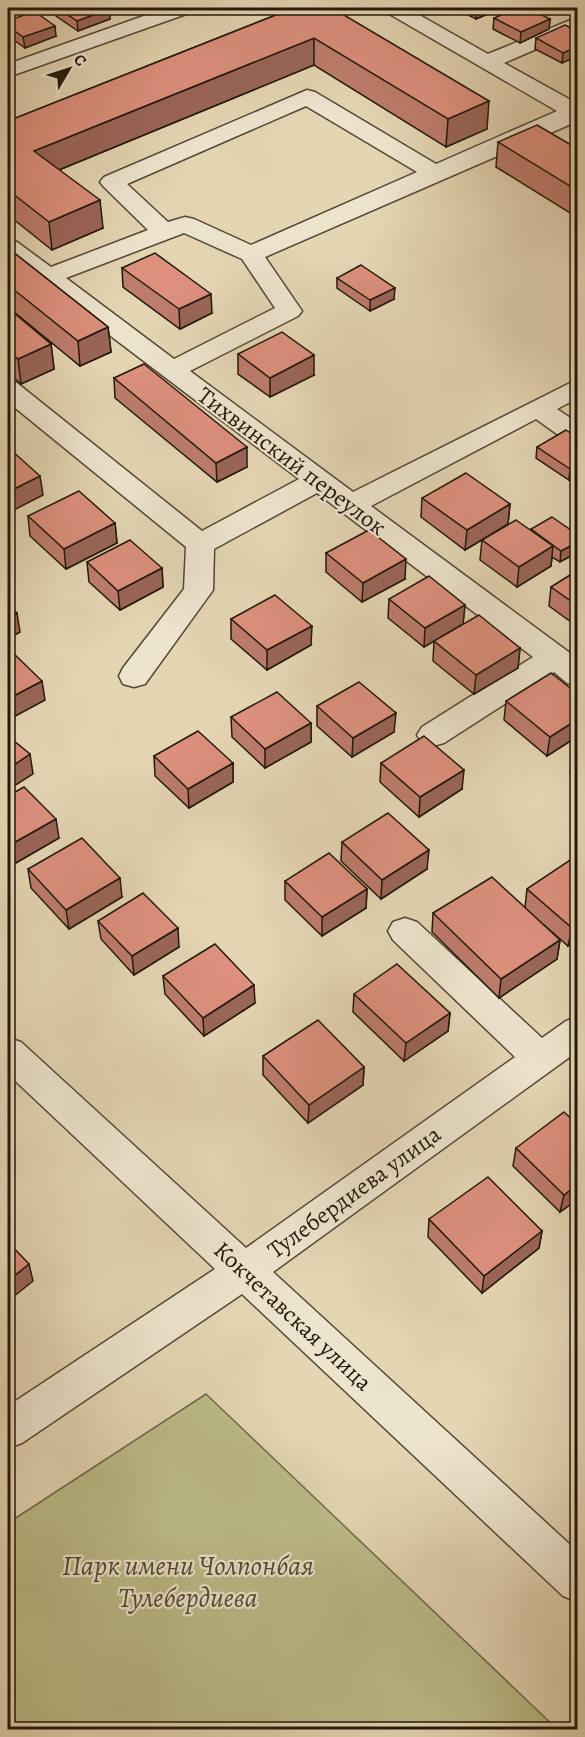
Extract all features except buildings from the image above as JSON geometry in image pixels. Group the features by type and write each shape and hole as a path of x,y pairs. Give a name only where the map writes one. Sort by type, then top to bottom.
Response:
{"street":[{"path":"8,71 185,8"},
{"path":"397,8 576,113"},
{"path":"487,62 578,23"},
{"path":"164,232 112,182 307,97 435,173"},
{"path":"251,254 576,113"},
{"path":"47,277 185,224 251,254 289,311 171,370"},
{"name":"Тихвинский переулок","path":"8,247 566,667"},
{"path":"350,505 578,387"},
{"path":"8,388 200,544"},
{"path":"538,408 578,436"},
{"path":"200,544 318,481"},
{"path":"134,676 198,590 200,544"},
{"path":"432,735 566,667"},
{"path":"405,931 566,1043"},
{"name":"Тулебердиева улица","path":"8,1429 244,1271 566,1043"},
{"name":"Кокчетавская улица","path":"8,1052 578,1581"}],"green space":[{"name":"Парк имени Чолпонбая Тулебердиева","path":"206,1394 557,1729 8,1729 8,1523"}]}
